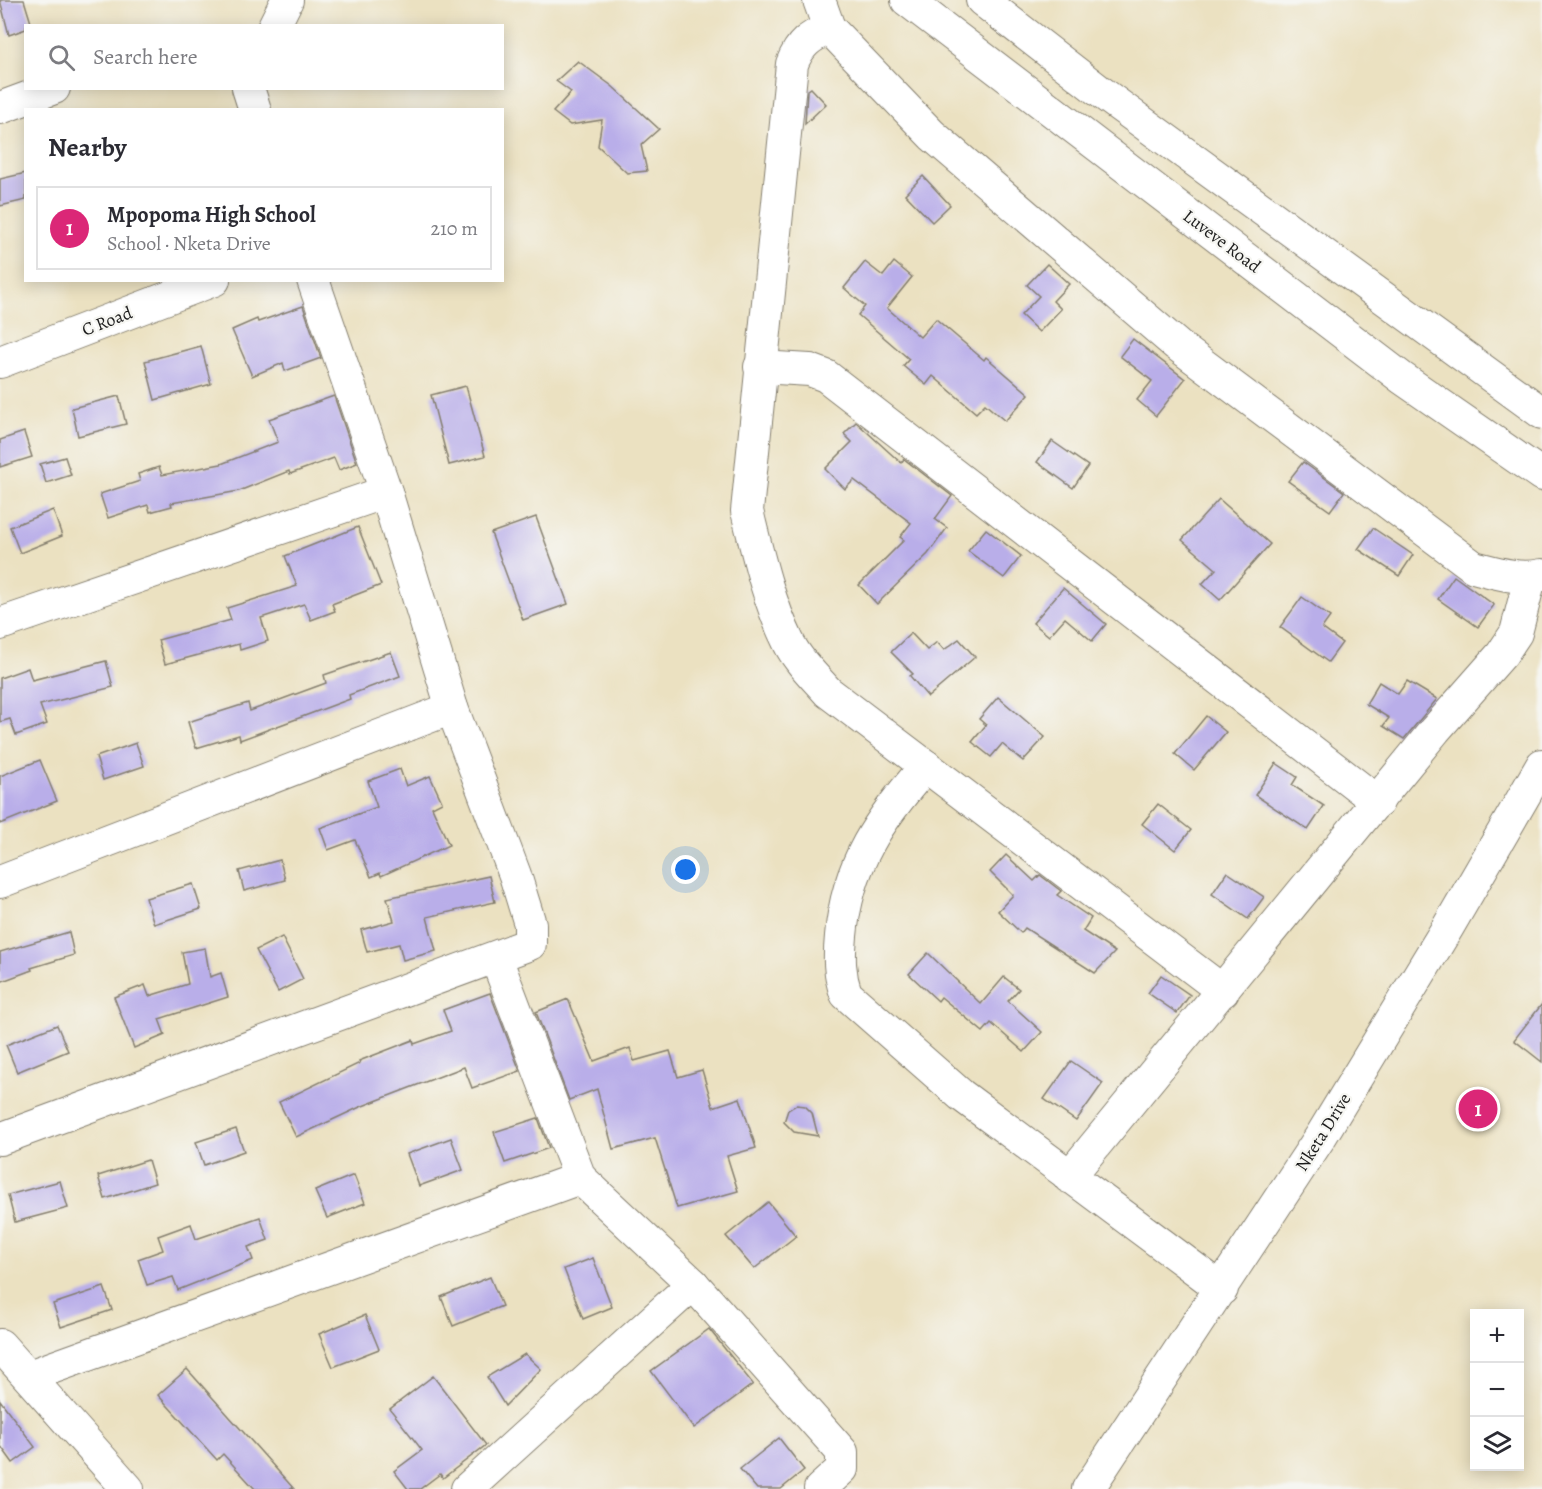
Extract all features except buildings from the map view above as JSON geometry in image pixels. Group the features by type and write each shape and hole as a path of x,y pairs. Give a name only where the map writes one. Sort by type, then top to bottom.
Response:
{"street":[{"path":"275,24 287,0"},
{"name":"Luveve Road","path":"907,0 1402,378 1542,475"},
{"path":"982,0 1098,90 1542,413"},
{"path":"1069,1178 1378,802 1435,730 1502,654 1516,633 1536,576 1506,575 1474,567 1177,345 932,135 824,14 797,49 792,64 747,511 763,576 788,642 807,669 828,692 1223,990"},
{"path":"0,108 49,90"},
{"path":"249,90 254,108"},
{"name":"C Road","path":"0,362 209,282"},
{"path":"0,1139 530,944 530,924 452,708 386,492 314,282"},
{"path":"760,367 810,370 826,376 1378,802"},
{"path":"0,624 386,492"},
{"path":"0,882 452,708"},
{"name":"Nketa Drive","path":"1088,1489 1321,1136 1436,947 1542,765"},
{"path":"926,766 890,806 850,880 839,974 846,994 961,1095 1069,1178 1222,1289"},
{"path":"496,958 579,1178 693,1284 842,1452 844,1459 842,1469 820,1489"},
{"path":"29,1376 579,1178"},
{"path":"466,1489 693,1284"},
{"path":"0,1346 128,1489"}],"place":[{"name":"Mpopoma High School","path":"1478,1109"}]}
